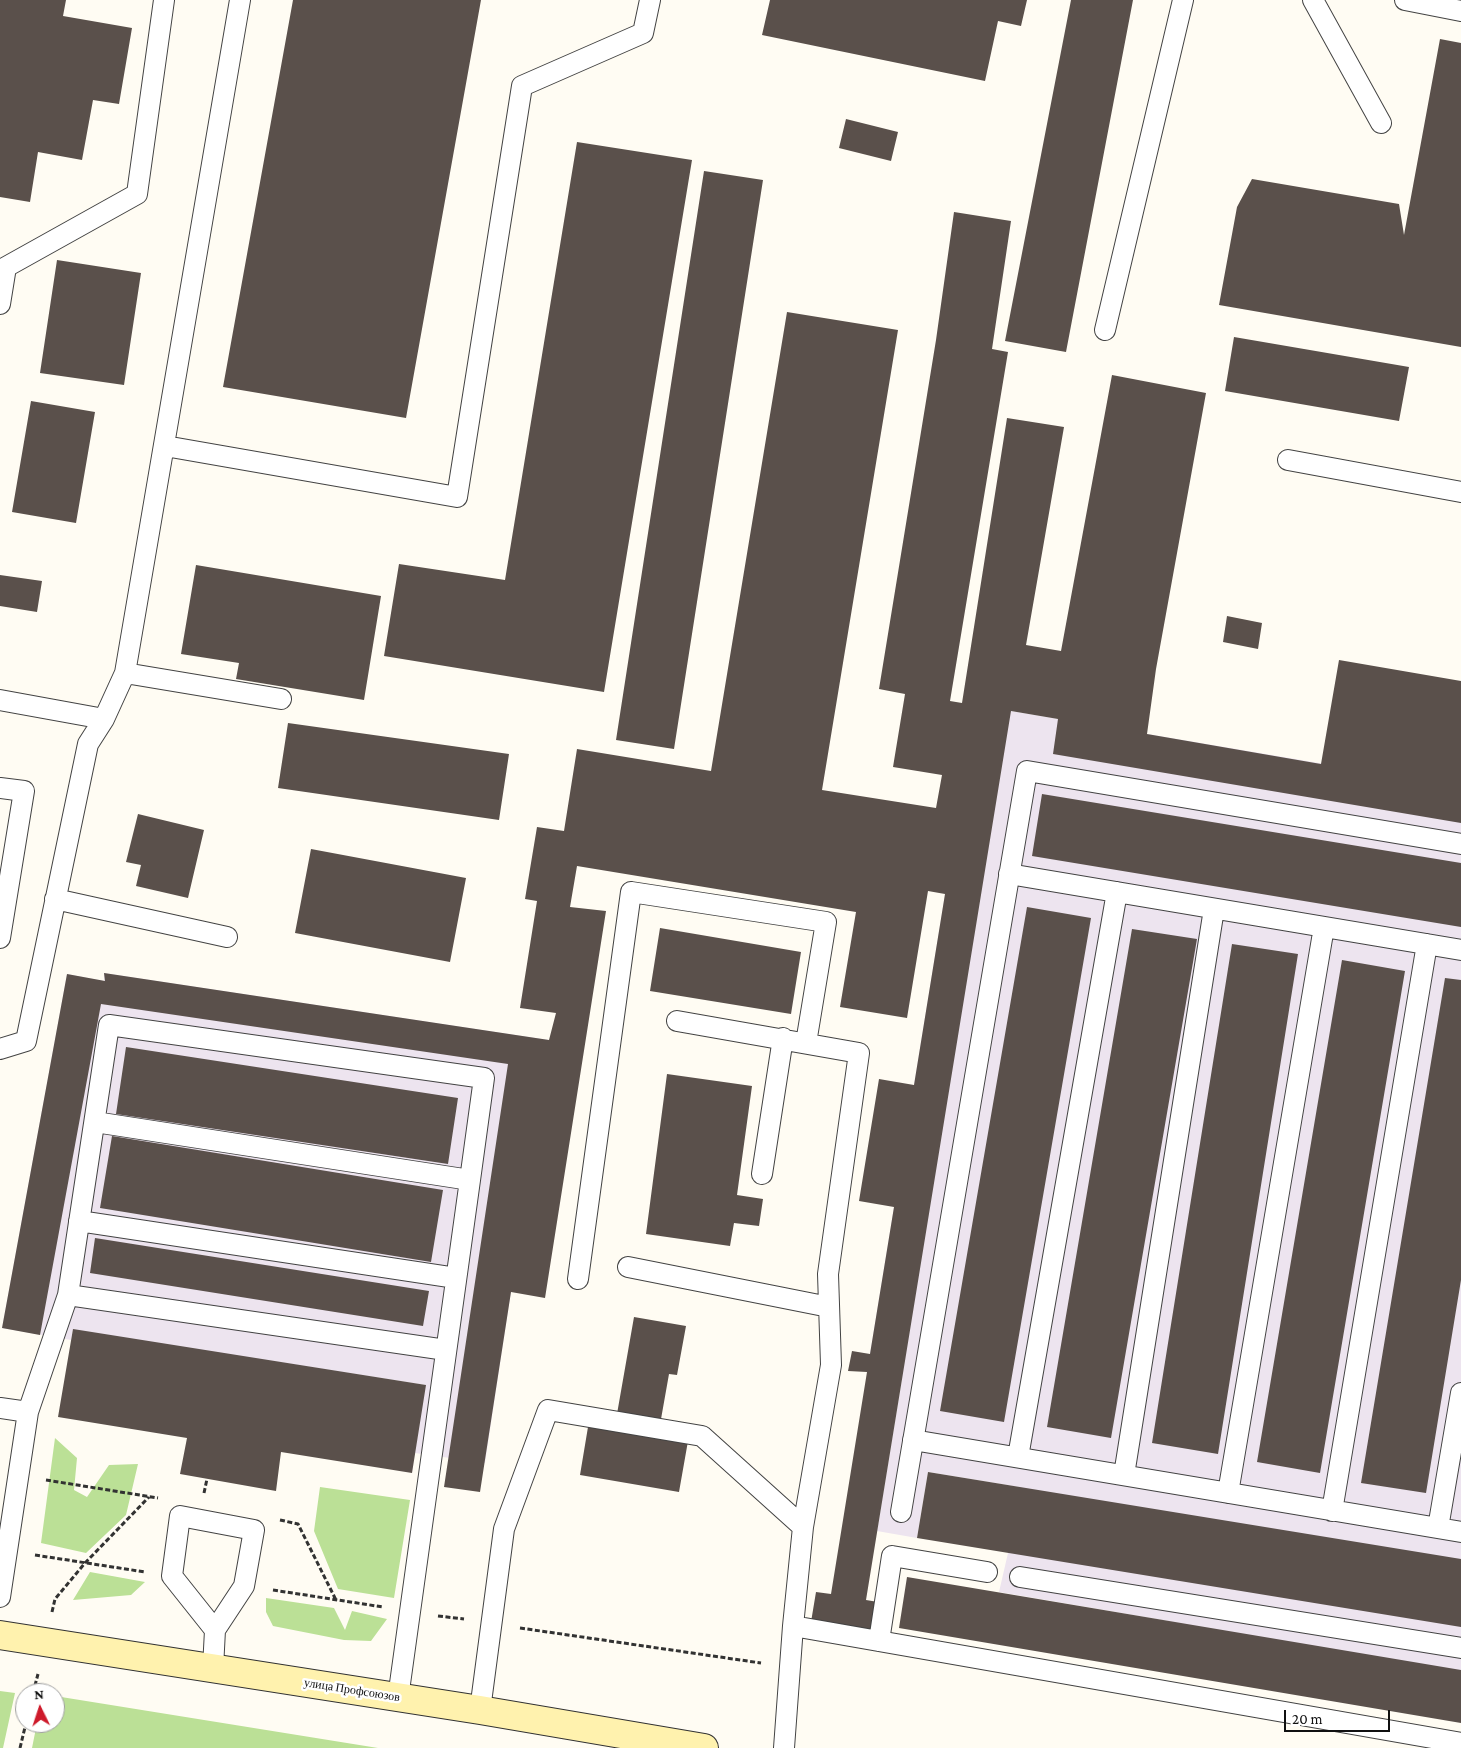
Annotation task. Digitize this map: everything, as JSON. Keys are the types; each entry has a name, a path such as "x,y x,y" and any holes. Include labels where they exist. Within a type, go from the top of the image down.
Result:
{"main road":[{"name":"улица Профсоюзов","path":"0,1635 480,1710 651,1744 704,1748"}],"lane":[{"path":"0,304 6,267 137,194 164,0"},
{"path":"0,1049 26,1041 88,744 104,719 125,673 240,0"},
{"path":"165,446 457,497 522,86 643,33 650,0"},
{"path":"1105,330 1182,0"},
{"path":"1313,0 1381,123"},
{"path":"1406,0 1461,11"},
{"path":"1288,460 1461,492"},
{"path":"125,673 281,699"},
{"path":"0,700 104,719"},
{"path":"901,1512 1027,771 1461,844"},
{"path":"0,788 24,791 0,938"},
{"path":"1009,874 1461,950"},
{"path":"578,1279 631,892 826,922 806,1043"},
{"path":"1018,1457 1117,892"},
{"path":"55,899 227,937"},
{"path":"1124,1475 1214,909"},
{"path":"1228,1493 1324,927"},
{"path":"1332,1511 1426,944"},
{"path":"677,1022 783,1038 859,1053 828,1274 831,1365 803,1527 784,1748"},
{"path":"0,1597 4,1540 28,1412 68,1295 110,1025 484,1078 398,1698"},
{"path":"762,1174 783,1038"},
{"path":"94,1122 470,1180"},
{"path":"80,1221 456,1278"},
{"path":"628,1267 829,1307"},
{"path":"68,1295 446,1350"},
{"path":"1438,1528 1461,1393"},
{"path":"0,1408 28,1412"},
{"path":"480,1710 504,1529 548,1410 702,1436 803,1527"},
{"path":"913,1440 1461,1532"},
{"path":"213,1668 216,1630 244,1586 254,1530 180,1516 172,1576 216,1630"},
{"path":"879,1641 892,1556 987,1572"},
{"path":"1020,1577 1461,1648"},
{"path":"793,1626 1461,1743"}],"path":[{"path":"35,1683 55,1599 85,1563 149,1497"},
{"path":"410,1611 790,1668"},
{"path":"20,1748 24,1733"}],"shaded area":[{"path":"976,705 1461,787 1461,1702 1168,1621 999,1592 1008,1553 1019,1487 928,1472 917,1538 877,1531 902,1379 867,1372"},
{"path":"104,973 549,1040 485,1463 415,1453 425,1385 73,1330 71,1340 2,1328 67,974 104,981"}],"green space":[{"path":"55,1438 77,1458 74,1490 87,1497 109,1465 138,1464 126,1515 86,1553 41,1543"},
{"path":"320,1487 410,1500 394,1598 338,1589 314,1531"},
{"path":"90,1572 145,1582 131,1595 73,1600"},
{"path":"266,1598 334,1608 345,1630 352,1611 387,1619 371,1641 344,1640 273,1626 266,1612"},
{"path":"0,1691 15,1693 3,1748 0,1748"},
{"path":"65,1698 378,1748 32,1748 35,1733 65,1733"}],"building":[{"path":"0,0 66,0 63,16 132,28 119,104 93,100 82,160 38,152 30,202 0,197"},
{"path":"293,0 481,0 406,418 223,387"},
{"path":"770,0 1027,0 1021,26 998,21 985,81 762,35"},
{"path":"1071,0 1133,0 1066,352 1005,341"},
{"path":"1440,39 1461,43 1461,347 1219,305 1237,207 1252,179 1399,204 1404,235"},
{"path":"846,119 898,132 891,161 839,148"},
{"path":"577,142 692,160 604,692 384,656 399,564 505,580"},
{"path":"704,171 763,180 674,749 616,740"},
{"path":"954,212 1011,221 992,349 1008,352 950,701 962,703 1007,418 1064,427 1026,645 1061,651 1112,375 1206,393 1156,669 1147,734 1321,764 1339,660 1461,681 1461,823 1053,754 1058,719 1011,711 866,1600 878,1602 873,1632 811,1622 816,1592 831,1594 867,1372 848,1371 852,1351 870,1354 894,1207 859,1201 879,1079 914,1085 945,894 928,891 907,1018 840,1007 856,912 577,866 570,907 606,911 545,1298 511,1292 480,1492 444,1487 508,1064 101,1004 40,1335 2,1328 67,974 105,981 104,973 549,1040 556,1013 520,1008 537,901 525,899 537,827 564,831 577,749 711,771 787,312 898,330 822,790 936,808 942,775 893,767 905,694 879,689 936,340"},
{"path":"57,260 141,273 124,385 40,373"},
{"path":"1234,337 1409,367 1399,421 1225,391"},
{"path":"31,401 95,412 76,523 12,512"},
{"path":"196,565 381,596 364,700 236,679 239,663 181,654"},
{"path":"0,575 42,581 37,612 0,606"},
{"path":"1227,616 1262,623 1258,649 1223,642"},
{"path":"288,723 509,754 499,820 278,788"},
{"path":"1042,794 1461,863 1461,927 1032,856"},
{"path":"138,814 204,830 188,898 136,886 141,865 126,862"},
{"path":"311,849 466,878 450,962 295,933"},
{"path":"1027,907 1091,918 1004,1422 940,1411"},
{"path":"660,928 801,952 791,1014 650,991"},
{"path":"1132,929 1197,939 1111,1438 1047,1427"},
{"path":"1232,944 1298,954 1218,1454 1152,1443"},
{"path":"1342,960 1405,971 1320,1473 1257,1462"},
{"path":"1445,978 1461,980 1461,1280 1426,1493 1361,1483"},
{"path":"126,1047 458,1098 448,1164 116,1114"},
{"path":"667,1074 752,1086 737,1195 763,1199 759,1226 734,1223 730,1246 646,1234"},
{"path":"112,1136 443,1190 431,1262 100,1208"},
{"path":"95,1238 429,1291 423,1326 90,1273"},
{"path":"634,1317 686,1326 677,1375 669,1374 658,1436 688,1441 679,1492 580,1475 588,1427 614,1431"},
{"path":"73,1329 426,1385 412,1473 281,1452 276,1491 180,1474 187,1438 58,1417"},
{"path":"928,1472 1461,1559 1461,1627 917,1538"},
{"path":"907,1577 1461,1670 1461,1723 899,1628"}]}
